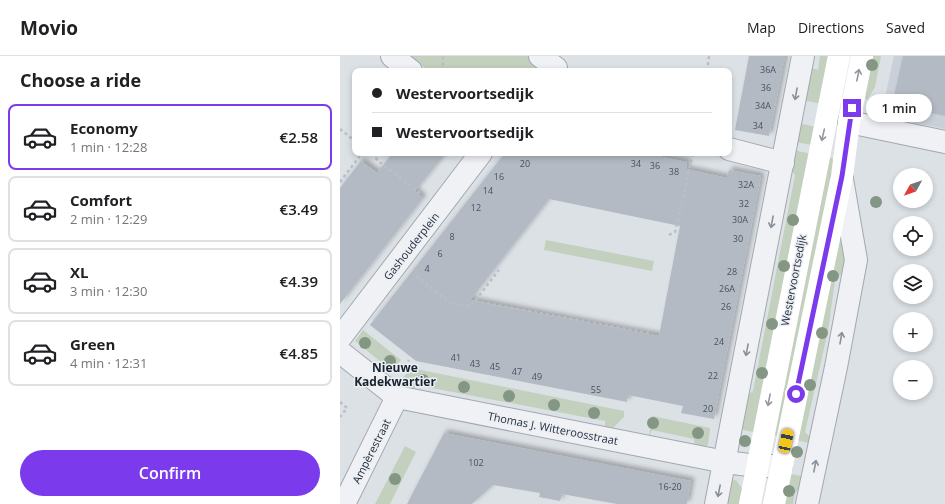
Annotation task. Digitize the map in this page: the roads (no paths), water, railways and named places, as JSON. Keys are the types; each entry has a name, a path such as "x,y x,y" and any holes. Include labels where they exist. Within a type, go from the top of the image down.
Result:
{"main road":[{"name":"Westervoortsedijk","path":"750,504 838,56"},
{"path":"774,504 842,176 849,122 862,56"}],"street":[{"path":"392,56 407,68"},
{"path":"540,56 556,68"},
{"path":"716,504 804,56"},
{"path":"849,122 945,142"},
{"path":"732,150 783,163"},
{"name":"Gashouderplein","path":"340,338 480,156"},
{"path":"808,504 836,368 856,260 842,176"},
{"name":"Thomas J. Witteroosstraat","path":"340,352 398,397 725,462 757,466 781,466"},
{"name":"Ampèrestraat","path":"344,504 398,397"}],"district":[{"name":"Nieuwe Kadekwartier","path":"395,374"}]}
